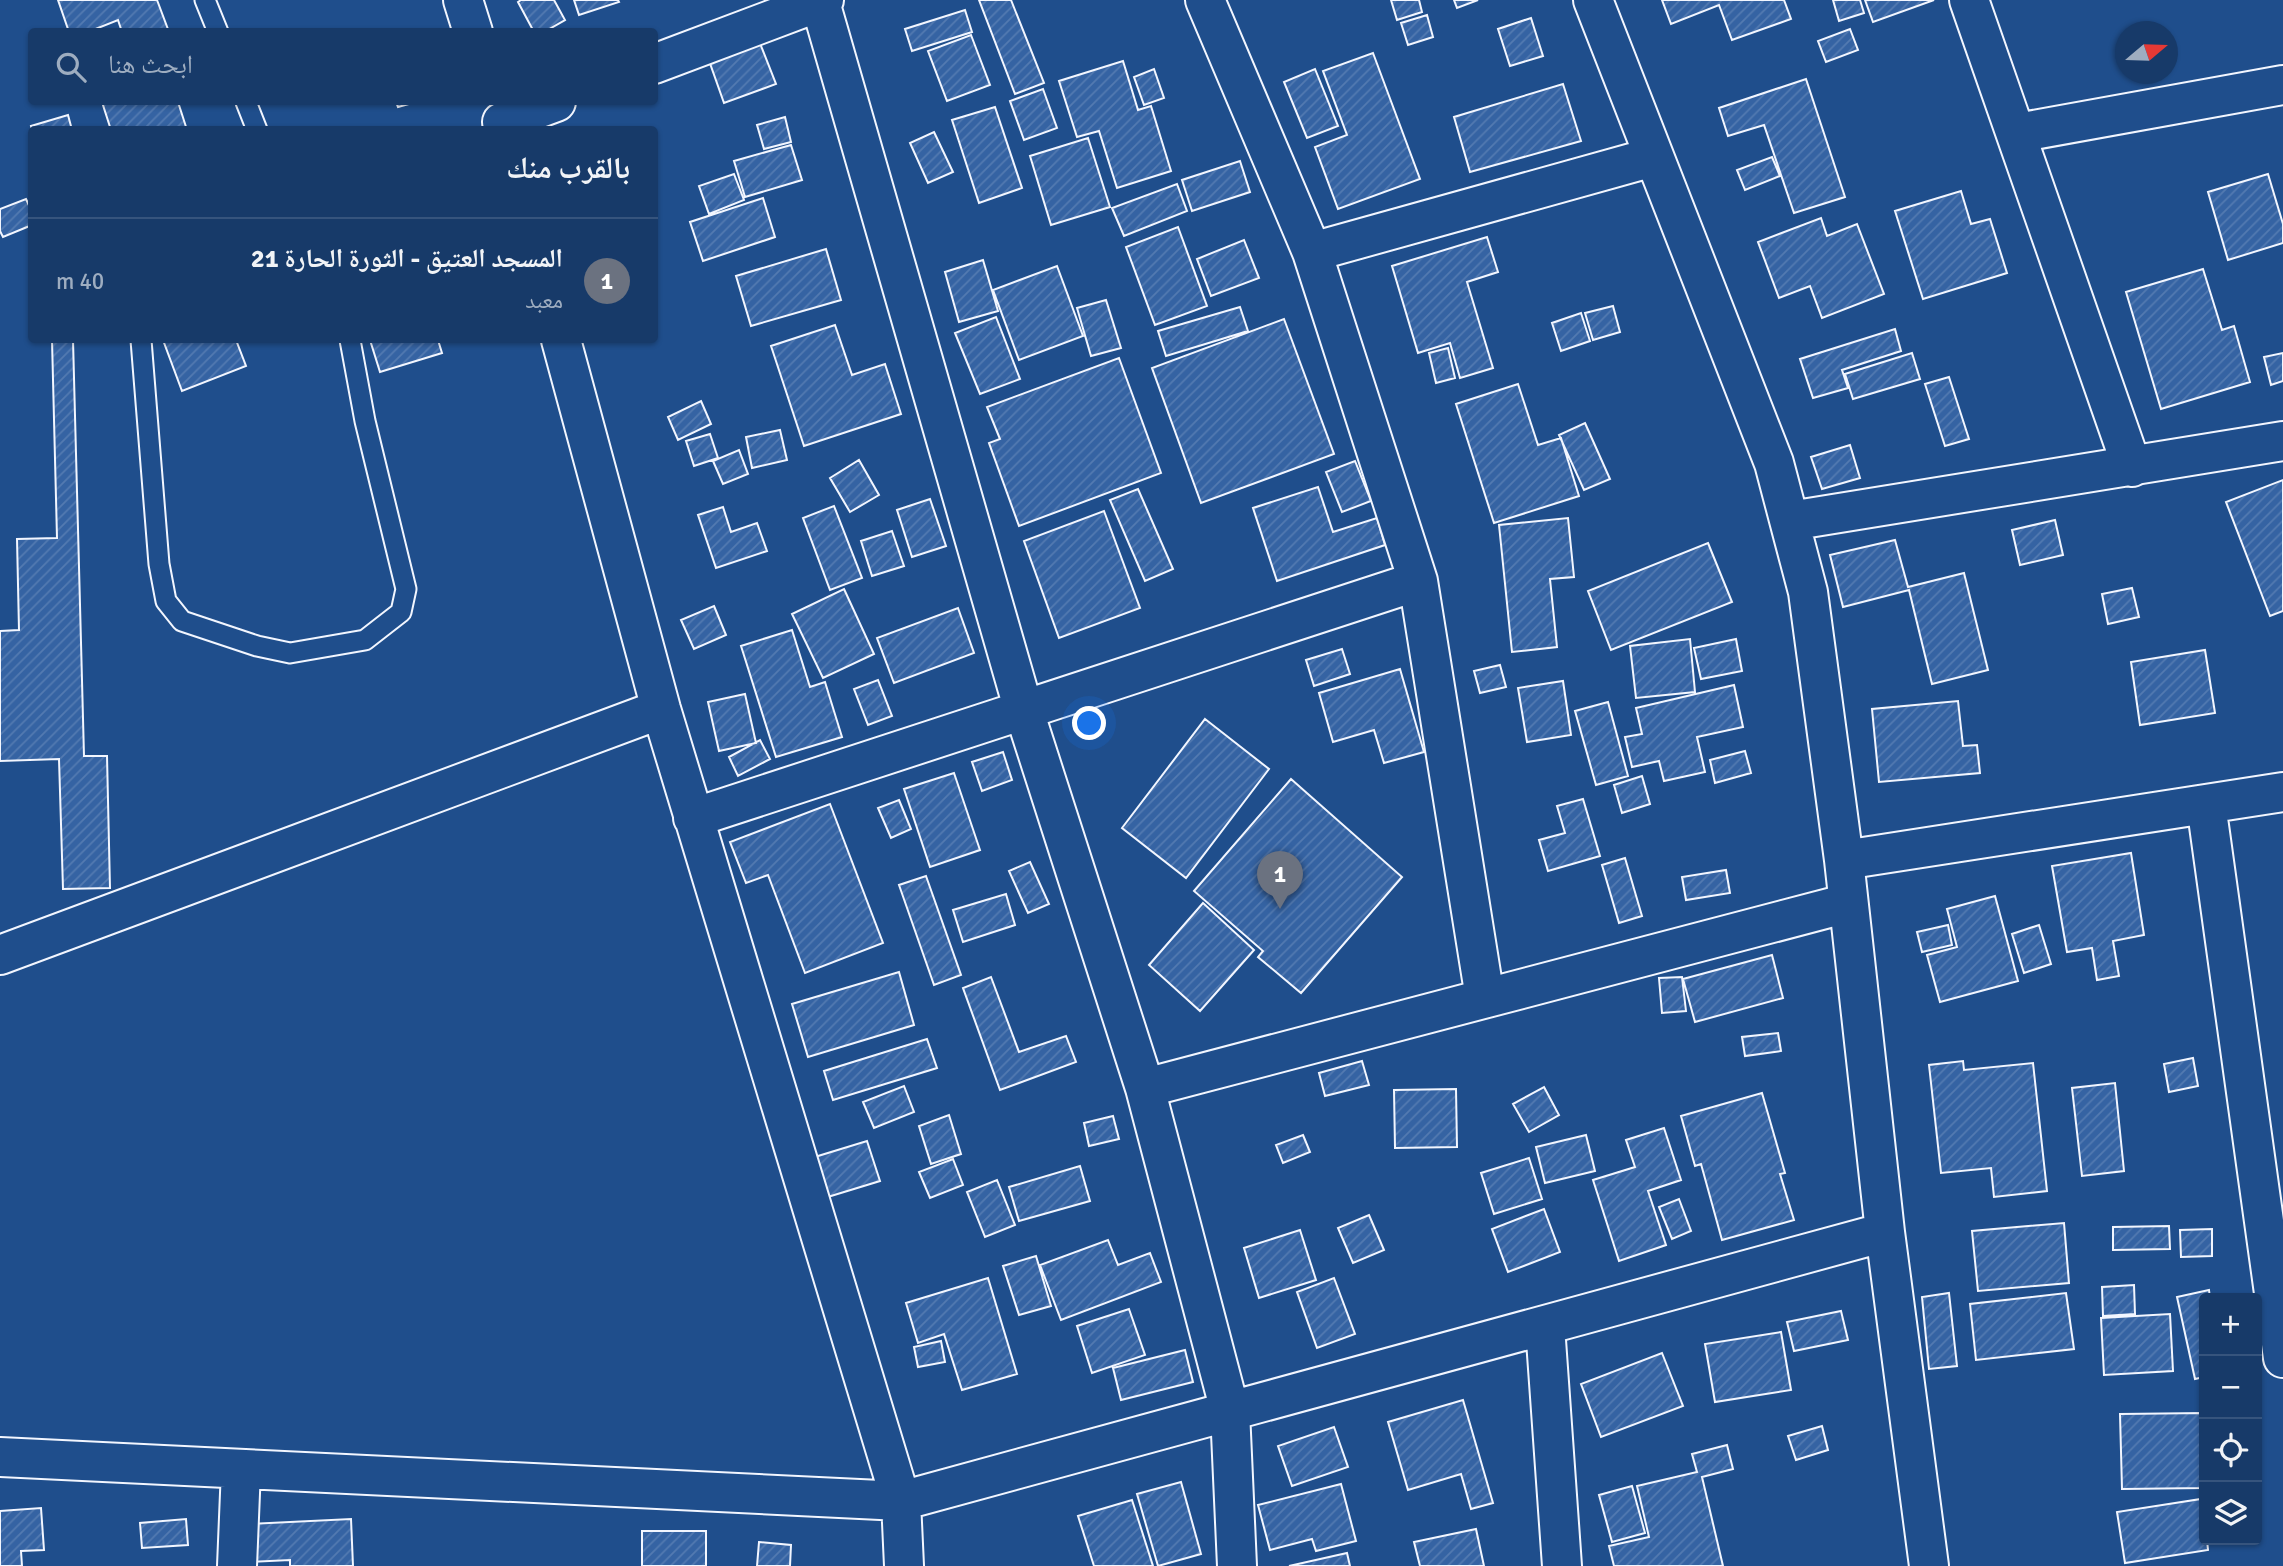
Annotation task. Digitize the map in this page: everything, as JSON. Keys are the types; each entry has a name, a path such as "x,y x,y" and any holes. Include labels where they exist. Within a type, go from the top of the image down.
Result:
{"street":[{"path":"463,0 472,28"},
{"path":"1205,0 1312,252 1418,581 1485,998"},
{"path":"1593,0 1774,463 1808,592 1844,860 1885,1232 1928,1566"},
{"path":"1969,0 2132,467"},
{"path":"658,62 822,1 1024,711 1145,1088 1230,1410 1237,1566"},
{"path":"2017,133 2283,86"},
{"path":"501,118 546,105"},
{"path":"1312,252 1653,157"},
{"path":"562,343 661,709 901,1501 904,1566"},
{"path":"1790,521 2283,441"},
{"path":"693,818 1418,581"},
{"path":"0,955 661,709"},
{"path":"1844,860 2283,792"},
{"path":"2206,804 2283,1358"},
{"path":"1145,1088 1848,903"},
{"path":"0,1457 901,1501 1885,1232"},
{"path":"1545,1326 1562,1566"},
{"path":"237,1566 241,1469"}],"lane":[{"path":"205,0 216,28"},
{"path":"247,105 255,126"},
{"path":"141,343 159,564 166,601 182,621 257,646 290,653 365,640 401,612 404,600 406,589 365,421 351,343"}],"building":[{"path":"58,0 157,0 168,28 121,28 118,20 98,28 68,28"},
{"path":"554,0 565,20 551,28 532,28 518,2"},
{"path":"574,0 618,0 619,2 579,15"},
{"path":"979,0 1011,0 1044,83 1015,94"},
{"path":"1391,0 1419,0 1422,12 1397,20"},
{"path":"1454,0 1478,0 1457,8"},
{"path":"1662,0 1784,0 1791,19 1732,40 1719,5 1671,24"},
{"path":"1833,0 1860,0 1864,13 1839,21"},
{"path":"1865,0 1934,0 1873,22"},
{"path":"965,10 972,32 912,51 905,29"},
{"path":"1427,15 1433,37 1408,45 1401,23"},
{"path":"1531,18 1543,56 1510,66 1498,29"},
{"path":"1850,29 1858,50 1826,62 1818,41"},
{"path":"756,33 776,84 724,103 706,52"},
{"path":"971,35 990,85 947,101 928,51"},
{"path":"1373,53 1420,179 1338,209 1315,147 1347,135 1323,71"},
{"path":"1123,61 1138,110 1151,106 1171,171 1117,188 1099,131 1077,137 1059,81"},
{"path":"1154,69 1164,98 1144,105 1134,77"},
{"path":"1315,69 1338,126 1307,138 1284,82"},
{"path":"1806,79 1845,197 1794,213 1764,125 1728,136 1719,108"},
{"path":"1563,84 1581,141 1470,172 1454,117"},
{"path":"1043,89 1057,128 1024,140 1010,101"},
{"path":"103,105 179,105 186,126 110,126"},
{"path":"995,107 1022,188 979,203 952,120"},
{"path":"68,115 71,126 31,126"},
{"path":"785,117 791,142 764,149 757,125"},
{"path":"934,132 953,172 928,183 910,143"},
{"path":"1088,138 1110,207 1051,225 1030,156"},
{"path":"791,145 802,180 745,197 734,161"},
{"path":"1772,157 1780,176 1745,190 1737,170"},
{"path":"1240,161 1250,192 1192,211 1182,180"},
{"path":"734,174 744,200 709,214 699,186"},
{"path":"2268,174 2283,224 2283,243 2228,260 2208,192"},
{"path":"1177,184 1187,211 1124,236 1112,208"},
{"path":"1961,191 1971,224 1990,219 2007,273 1923,299 1895,211"},
{"path":"763,198 775,237 703,261 690,222"},
{"path":"26,199 28,227 3,237 0,231 0,209"},
{"path":"1821,218 1827,236 1857,224 1884,294 1822,318 1810,286 1779,298 1758,242"},
{"path":"1178,227 1207,306 1155,325 1126,247"},
{"path":"1487,237 1498,272 1467,282 1493,368 1460,378 1450,343 1418,353 1392,266"},
{"path":"1244,240 1259,278 1211,296 1197,259"},
{"path":"826,249 841,300 751,326 736,276"},
{"path":"983,260 998,311 959,322 945,272"},
{"path":"1057,266 1083,336 1019,360 993,290"},
{"path":"2203,269 2222,330 2234,326 2250,382 2161,409 2126,292"},
{"path":"1106,300 1121,348 1091,356 1077,308"},
{"path":"1613,306 1620,332 1593,340 1585,313"},
{"path":"1240,307 1248,331 1166,356 1158,331"},
{"path":"1581,313 1590,341 1561,351 1552,323"},
{"path":"996,317 1020,379 980,394 955,333"},
{"path":"1284,319 1334,454 1201,503 1152,368"},
{"path":"835,325 852,375 885,364 901,414 804,446 771,346"},
{"path":"1895,329 1901,351 1842,370 1848,388 1813,398 1800,359"},
{"path":"52,343 73,343 84,756 107,756 110,888 63,889 59,759 0,761 0,631 19,630 17,539 57,538"},
{"path":"164,343 237,343 246,366 182,391"},
{"path":"371,343 439,343 442,353 380,372"},
{"path":"1448,348 1455,378 1436,383 1429,353"},
{"path":"1912,353 1920,379 1853,399 1845,374"},
{"path":"2283,353 2283,381 2271,385 2264,357"},
{"path":"1119,358 1161,473 1019,526 989,443 1000,439 987,407"},
{"path":"1949,377 1969,439 1945,446 1925,384"},
{"path":"1518,384 1538,445 1561,438 1579,496 1494,523 1456,404"},
{"path":"701,401 711,424 678,440 668,417"},
{"path":"1585,423 1610,479 1584,490 1559,435"},
{"path":"780,430 787,460 752,468 746,437"},
{"path":"710,434 718,458 694,466 686,441"},
{"path":"1850,445 1860,478 1822,489 1811,457"},
{"path":"739,450 748,474 723,484 713,461"},
{"path":"859,460 879,495 850,512 830,478"},
{"path":"1355,461 1371,501 1342,512 1326,472"},
{"path":"2283,480 2283,611 2270,616 2226,502"},
{"path":"1318,487 1333,532 1377,518 1385,545 1277,581 1253,508"},
{"path":"1138,489 1173,569 1145,581 1110,500"},
{"path":"930,499 946,546 912,557 897,510"},
{"path":"834,506 862,578 830,590 803,518"},
{"path":"723,507 731,532 757,523 767,551 716,568 698,515"},
{"path":"1104,511 1140,608 1059,638 1024,541"},
{"path":"1568,518 1574,577 1550,579 1557,647 1512,652 1499,525"},
{"path":"2055,520 2063,555 2020,565 2012,530"},
{"path":"892,531 904,566 872,576 861,541"},
{"path":"1895,540 1908,587 1964,573 1988,670 1932,684 1909,590 1843,607 1830,555"},
{"path":"1708,543 1732,602 1611,650 1588,591"},
{"path":"2132,588 2139,617 2108,624 2102,594"},
{"path":"844,589 874,654 823,678 792,614"},
{"path":"714,606 726,635 694,649 681,620"},
{"path":"958,608 974,653 894,683 877,638"},
{"path":"792,630 810,687 825,682 842,737 776,757 741,646"},
{"path":"1690,639 1695,692 1636,698 1630,646"},
{"path":"1736,639 1742,671 1701,679 1694,648"},
{"path":"1342,649 1350,674 1314,686 1306,660"},
{"path":"2205,650 2215,713 2140,725 2131,662"},
{"path":"1500,665 1506,687 1480,693 1474,671"},
{"path":"1400,669 1424,752 1384,763 1374,730 1333,742 1319,693"},
{"path":"878,680 892,716 868,725 854,689"},
{"path":"1563,681 1571,735 1527,742 1518,688"},
{"path":"1734,685 1743,727 1697,737 1705,772 1664,781 1659,761 1632,767 1625,737 1642,734 1636,708"},
{"path":"745,694 756,743 719,751 708,702"},
{"path":"1958,701 1963,746 1977,745 1980,773 1879,782 1872,709"},
{"path":"1608,702 1628,776 1596,785 1575,711"},
{"path":"1205,719 1269,769 1186,878 1122,828"},
{"path":"760,740 770,759 738,776 729,757"},
{"path":"1745,751 1751,773 1715,783 1710,760"},
{"path":"1003,752 1012,780 982,791 972,762"},
{"path":"954,773 980,850 930,867 904,789"},
{"path":"1642,776 1650,804 1622,813 1614,785"},
{"path":"1291,779 1402,877 1301,993 1258,957 1263,951 1194,891"},
{"path":"1583,799 1600,856 1548,871 1539,840 1565,833 1557,806"},
{"path":"899,800 911,829 891,838 878,808"},
{"path":"830,804 883,943 805,973 768,875 746,883 730,842"},
{"path":"2131,853 2144,935 2113,941 2119,976 2097,980 2092,948 2067,952 2052,866"},
{"path":"1625,858 1642,916 1619,923 1602,865"},
{"path":"1030,862 1049,904 1028,913 1009,871"},
{"path":"1726,870 1730,893 1686,900 1682,877"},
{"path":"926,876 961,975 934,985 899,885"},
{"path":"1006,894 1015,925 963,942 953,910"},
{"path":"1995,896 2018,981 1940,1002 1927,955 1957,947 1947,909"},
{"path":"1203,903 1254,950 1200,1011 1149,965"},
{"path":"1948,925 1952,945 1922,952 1917,932"},
{"path":"2039,925 2051,964 2024,973 2012,934"},
{"path":"1772,955 1783,998 1695,1022 1683,979"},
{"path":"899,972 914,1025 808,1057 792,1004"},
{"path":"991,977 1019,1052 1066,1036 1076,1062 1000,1090 963,988"},
{"path":"1682,977 1686,1011 1662,1013 1659,978"},
{"path":"1778,1033 1781,1051 1745,1056 1742,1037"},
{"path":"927,1039 937,1068 833,1100 824,1071"},
{"path":"2193,1058 2198,1086 2169,1092 2164,1064"},
{"path":"1362,1061 1369,1085 1325,1096 1319,1073"},
{"path":"1963,1061 1964,1070 2033,1063 2047,1191 1994,1197 1991,1168 1941,1173 1929,1065"},
{"path":"2115,1083 2124,1171 2082,1176 2072,1088"},
{"path":"904,1086 914,1112 874,1128 863,1102"},
{"path":"1544,1087 1559,1115 1529,1132 1513,1104"},
{"path":"1456,1089 1457,1147 1395,1148 1394,1090"},
{"path":"1762,1093 1785,1173 1780,1174 1794,1220 1722,1240 1701,1164 1695,1166 1681,1116"},
{"path":"949,1115 961,1154 931,1164 919,1126"},
{"path":"1113,1116 1119,1139 1089,1146 1084,1123"},
{"path":"1664,1128 1681,1180 1648,1191 1666,1245 1619,1261 1593,1180 1635,1167 1626,1140"},
{"path":"1303,1135 1310,1152 1283,1163 1276,1145"},
{"path":"1586,1135 1595,1171 1545,1183 1536,1147"},
{"path":"867,1141 880,1181 818,1200 805,1160"},
{"path":"1529,1158 1542,1199 1494,1214 1481,1173"},
{"path":"953,1159 963,1185 930,1198 919,1172"},
{"path":"1080,1166 1090,1201 1019,1221 1009,1187"},
{"path":"997,1180 1015,1225 985,1237 967,1192"},
{"path":"1679,1199 1691,1231 1672,1239 1659,1207"},
{"path":"1544,1209 1560,1252 1508,1272 1492,1229"},
{"path":"1369,1215 1384,1250 1353,1263 1338,1228"},
{"path":"2064,1223 2069,1283 1978,1291 1972,1231"},
{"path":"2169,1226 2170,1249 2113,1250 2113,1227"},
{"path":"2212,1229 2212,1256 2181,1257 2180,1230"},
{"path":"1300,1230 1316,1280 1259,1298 1244,1248"},
{"path":"1108,1240 1118,1265 1150,1253 1161,1282 1061,1320 1040,1265"},
{"path":"1036,1256 1051,1306 1019,1315 1003,1266"},
{"path":"988,1278 1017,1374 962,1390 944,1334 918,1343 906,1303"},
{"path":"1334,1278 1355,1334 1317,1348 1297,1292"},
{"path":"2134,1285 2135,1314 2103,1316 2102,1287"},
{"path":"2209,1290 2209,1293 2199,1293 2199,1378 2195,1379 2177,1297"},
{"path":"1949,1293 1957,1366 1929,1369 1922,1297"},
{"path":"2066,1293 2074,1349 1976,1360 1970,1304"},
{"path":"1129,1309 1145,1355 1092,1373 1077,1326"},
{"path":"1841,1311 1848,1340 1794,1351 1787,1322"},
{"path":"2170,1314 2173,1371 2104,1375 2101,1318"},
{"path":"1781,1332 1791,1390 1715,1402 1705,1344"},
{"path":"941,1341 945,1362 918,1367 914,1347"},
{"path":"1185,1350 1193,1382 1121,1400 1113,1368"},
{"path":"1662,1353 1683,1406 1601,1437 1581,1384"},
{"path":"1463,1400 1493,1503 1471,1509 1461,1474 1408,1490 1388,1422"},
{"path":"2199,1413 2199,1488 2122,1489 2120,1414"},
{"path":"1822,1426 1828,1450 1796,1460 1788,1436"},
{"path":"1334,1427 1348,1467 1292,1486 1278,1446"},
{"path":"1727,1445 1733,1469 1702,1477 1723,1566 1614,1566 1609,1546 1649,1537 1637,1486 1697,1472 1692,1454"},
{"path":"1181,1482 1201,1554 1158,1566 1137,1494"},
{"path":"1341,1484 1356,1541 1316,1551 1312,1539 1270,1550 1258,1505"},
{"path":"1632,1486 1645,1533 1612,1542 1599,1495"},
{"path":"2199,1499 2199,1545 2208,1545 2208,1550 2125,1563 2117,1512"},
{"path":"1132,1500 1153,1566 1094,1566 1078,1516"},
{"path":"41,1508 44,1550 21,1551 22,1566 0,1566 0,1511"},
{"path":"186,1519 188,1545 142,1548 140,1523"},
{"path":"351,1519 353,1566 290,1566 290,1560 250,1562 249,1524"},
{"path":"1476,1529 1484,1566 1420,1566 1414,1542"},
{"path":"642,1531 706,1531 706,1566 642,1566"},
{"path":"759,1542 791,1545 790,1566 757,1566"},
{"path":"1347,1553 1350,1566 1289,1566"}],"place":[{"name":"المسجد العتيق - الثورة الحارة 21","path":"1280,909"}]}
